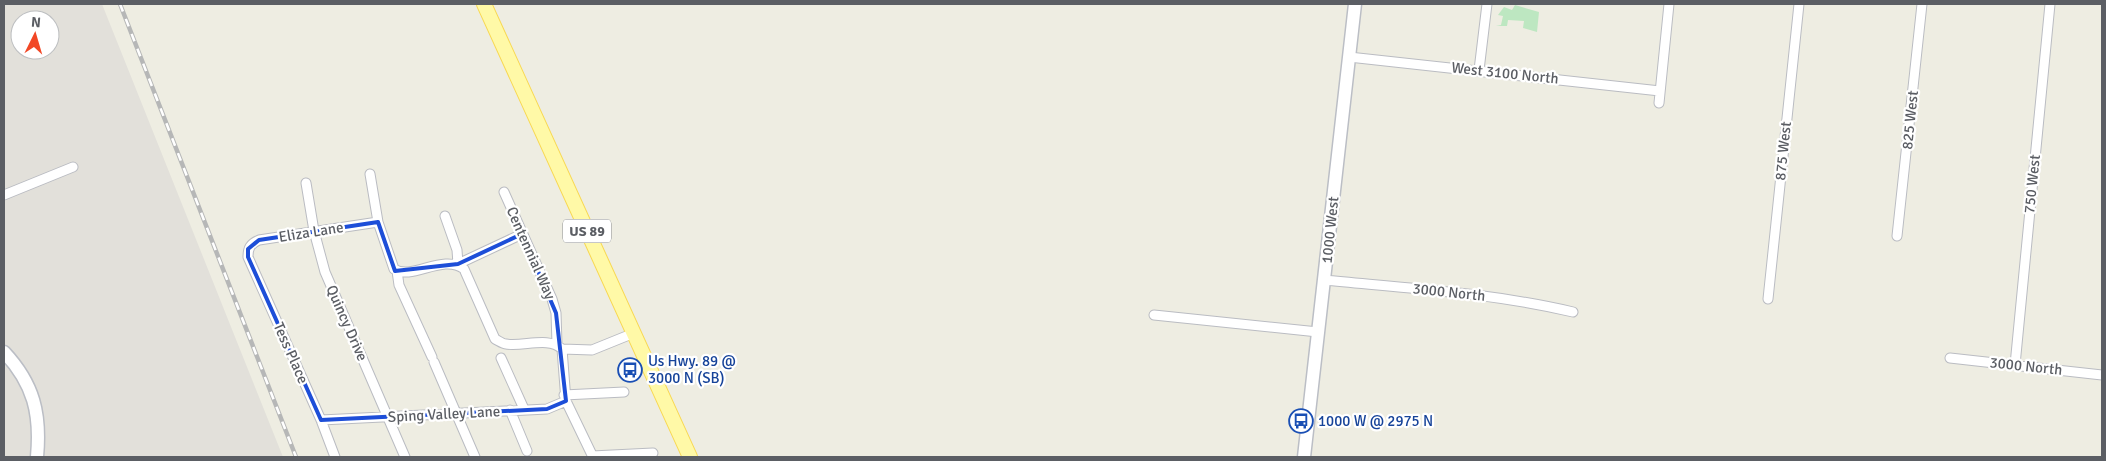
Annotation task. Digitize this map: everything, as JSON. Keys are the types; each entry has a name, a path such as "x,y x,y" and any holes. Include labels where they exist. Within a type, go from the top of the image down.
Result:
{"main road":[{"name":"US 89","path":"484,4 690,457"}],"street":[{"name":"1000 West","path":"1304,457 1355,4"},
{"path":"1479,70 1487,4"},
{"path":"1659,103 1669,4"},
{"name":"875 West","path":"1768,299 1799,4"},
{"name":"825 West","path":"1897,236 1922,4"},
{"name":"750 West","path":"2014,365 2050,4"},
{"name":"West 3100 North","path":"1349,57 1660,91"},
{"path":"4,195 73,167"},
{"path":"370,174 378,222 390,260 397,271 398,285 475,457"},
{"name":"Quincy Drive","path":"306,183 314,231 328,280 405,457"},
{"name":"Centennial Way","path":"504,192 556,313 565,398 592,457"},
{"path":"444,216 457,250 458,264 464,269 496,339 505,344 592,350 634,333"},
{"name":"Eliza Lane","path":"248,249 252,243 259,240 378,222"},
{"path":"397,271 404,272 447,263 458,264 522,234"},
{"name":"Tess Place","path":"248,249 248,257 321,420 335,457"},
{"name":"3000 North","path":"1324,280 1501,298 1535,303 1573,312"},
{"path":"1154,315 1318,332"},
{"path":"4,352 22,374 35,405 39,436 37,457"},
{"path":"501,358 524,409"},
{"name":"3000 North","path":"1950,358 2102,375"},
{"name":"Sping Valley Lane","path":"321,420 547,409 565,398 624,392"},
{"path":"510,410 527,451"},
{"path":"592,457 653,453"}],"highlighted area":[{"path":"378,222 395,271 458,264 522,234 556,313 566,401 547,409 321,420 248,257 248,249 259,240"}],"shaded area":[{"path":"4,4 102,4 283,457 4,457"}],"green space":[{"path":"1515,5 1539,12 1537,32 1523,28 1524,21 1508,20 1507,26 1496,26 1501,25 1503,16 1498,15 1504,7 1512,10"}],"railway":[{"path":"120,4 296,457"}],"place":[{"name":"Us Hwy. 89 @ 3000 N (SB)","path":"630,370"},
{"name":"1000 W @ 2975 N","path":"1301,421"}]}
